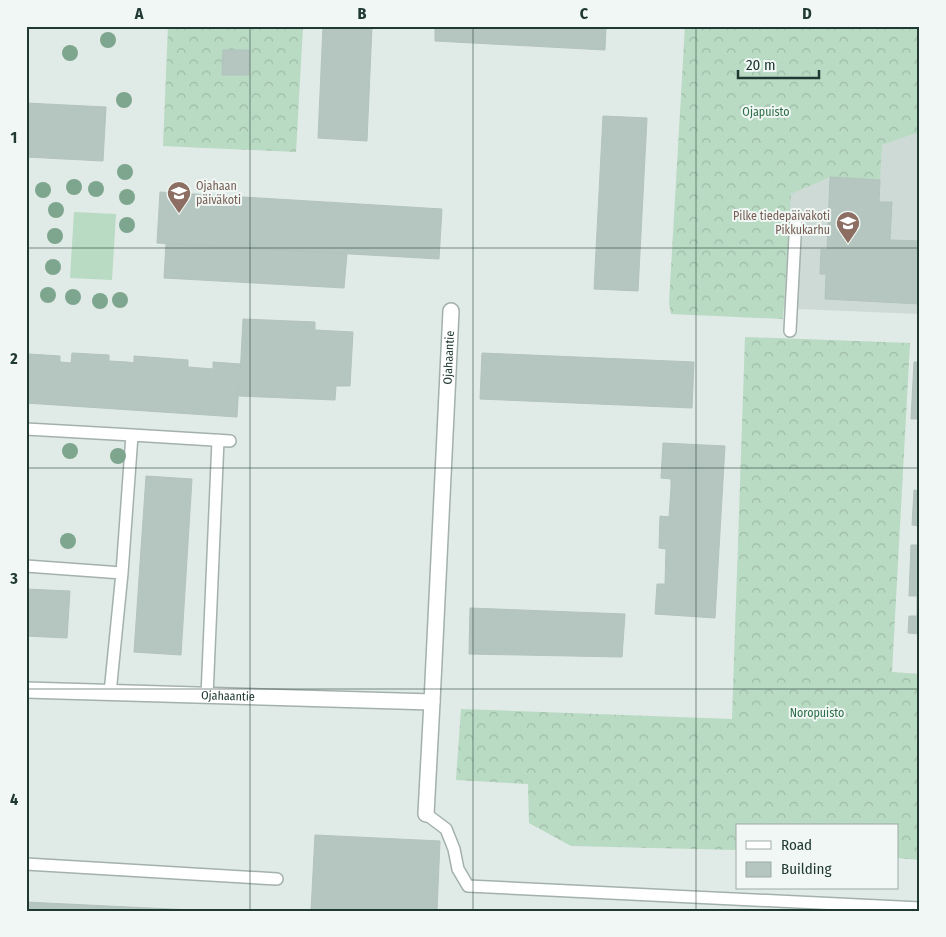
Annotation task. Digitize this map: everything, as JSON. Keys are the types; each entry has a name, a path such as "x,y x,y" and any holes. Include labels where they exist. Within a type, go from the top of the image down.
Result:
{"street":[{"name":"Ojahaantie","path":"426,814 451,311"},
{"name":"Ojahaantie","path":"26,690 432,702"}],"lane":[{"path":"790,331 796,218"},
{"path":"26,429 230,441"},
{"path":"110,692 122,572 132,436"},
{"path":"207,696 218,440"},
{"path":"26,566 122,572"},
{"path":"426,814 446,829 454,849 458,869 468,886 920,908"},
{"path":"26,864 277,878"}],"shaded area":[{"name":"Pilke tiedepäiväkoti Pikkukarhu","path":"920,132 920,314 773,308 778,180"}],"green space":[{"path":"168,26 303,26 296,152 163,146"},
{"name":"Ojapuisto","path":"685,26 920,26 920,132 882,145 880,180 830,177 791,194 783,319 671,314 669,303"},
{"path":"74,212 116,214 112,280 70,278"},
{"name":"Noropuisto","path":"745,337 910,343 892,672 920,674 920,860 898,858 898,824 736,824 736,850 571,846 529,823 528,784 456,780 461,709 732,719"}],"building":[{"path":"323,26 372,26 367,141 318,138"},
{"path":"435,26 606,26 605,50 435,41"},
{"path":"223,50 249,50 249,75 222,75"},
{"path":"26,103 106,107 103,161 26,157"},
{"path":"603,116 647,118 638,291 594,289"},
{"path":"830,177 880,180 879,202 892,202 890,240 920,241 920,304 825,299 826,274 820,274 821,249 827,250"},
{"path":"160,192 442,209 439,259 157,243"},
{"path":"166,243 347,254 344,288 164,278"},
{"path":"243,319 315,322 315,330 353,332 350,386 336,386 335,400 239,396"},
{"path":"72,353 109,355 109,361 134,363 134,356 188,360 188,367 213,369 213,362 240,364 237,417 26,403 29,354 60,356 60,362 71,363"},
{"path":"482,353 694,362 692,408 480,399"},
{"path":"914,362 920,362 920,419 911,419"},
{"path":"663,443 725,446 715,618 655,614 657,584 665,584 666,549 659,548 660,516 669,517 671,488 671,479 661,478"},
{"path":"146,476 192,479 181,655 134,652"},
{"path":"914,490 920,491 920,526 912,525"},
{"path":"911,545 920,545 920,634 908,633 909,616 917,616 917,596 909,596"},
{"path":"26,589 70,591 67,638 26,636"},
{"path":"470,608 625,614 622,657 469,654"},
{"path":"315,835 440,841 437,911 311,911"},
{"path":"26,902 211,911 26,911"}],"place":[{"name":"Ojahaan päiväkoti","path":"179,214"},
{"name":"Pilke tiedepäiväkoti Pikkukarhu","path":"848,244"}]}
